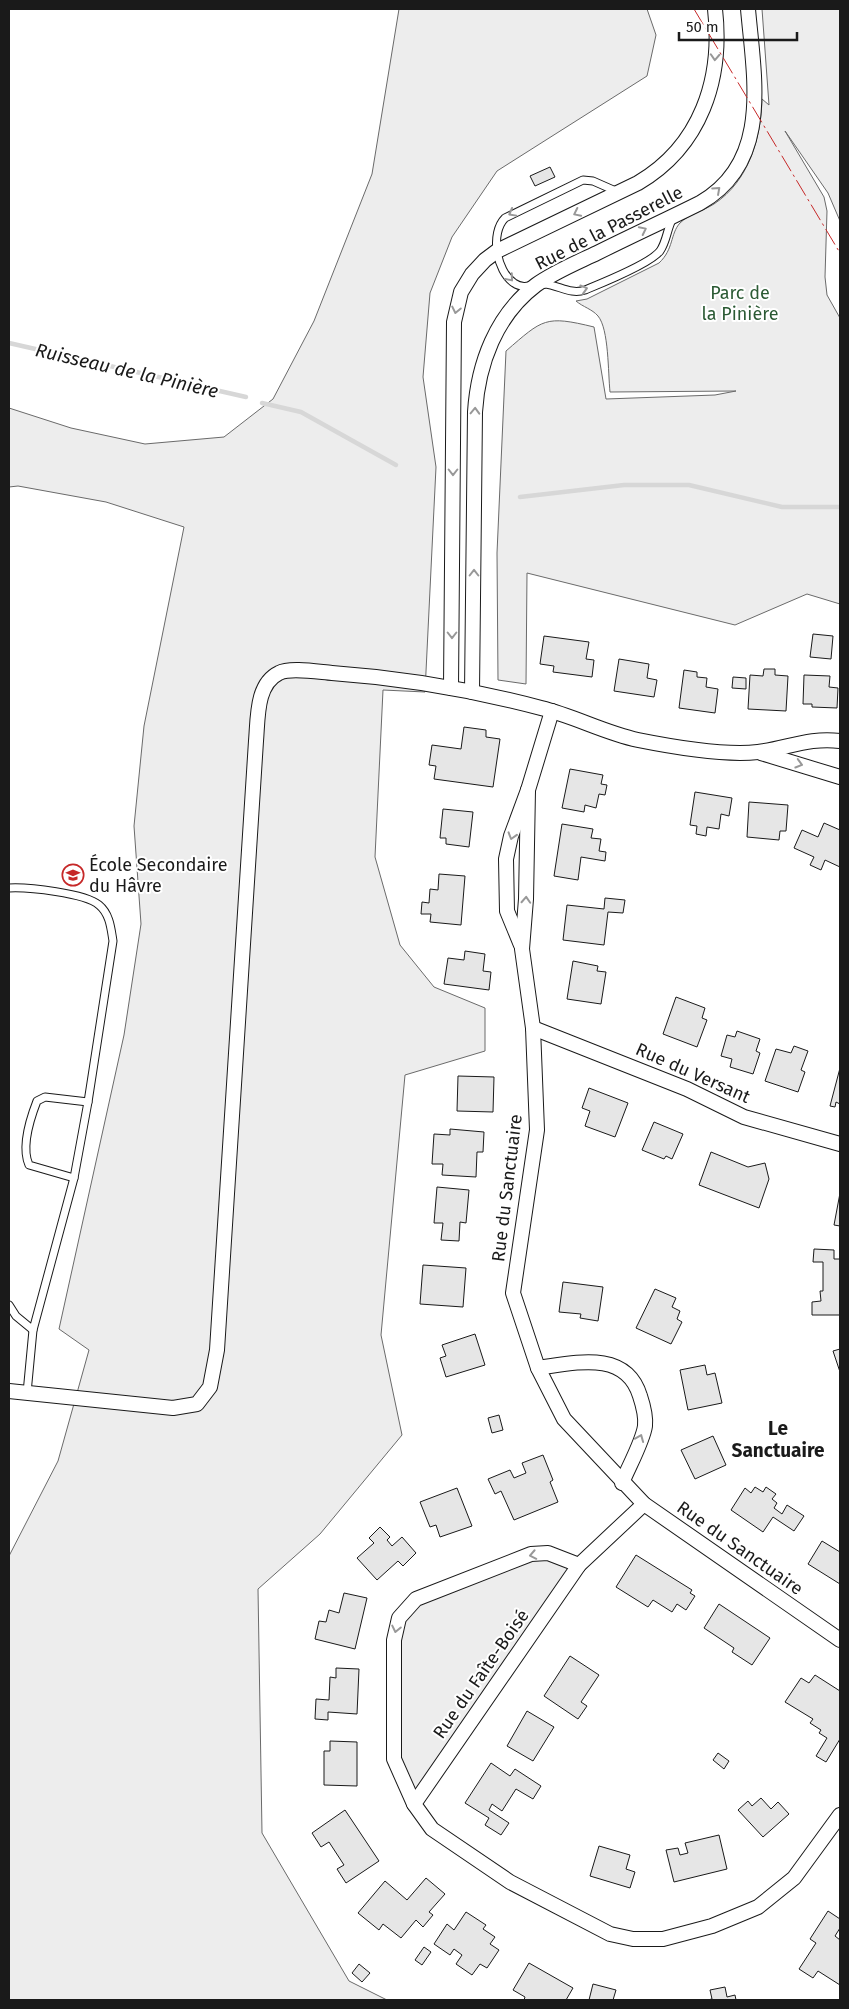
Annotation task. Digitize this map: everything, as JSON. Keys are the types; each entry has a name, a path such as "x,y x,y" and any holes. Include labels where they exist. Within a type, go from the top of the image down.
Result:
{"street":[{"name":"Rue de la Passerelle","path":"451,688 454,322 458,303 467,282 479,266 497,251 621,192 648,177 684,143 708,100 714,77 715,9"},
{"name":"Rue de la Passerelle","path":"472,692 477,386 485,354 496,332 520,300 537,285 565,268 709,197 726,183 739,164 749,144 754,107 748,9"},
{"path":"9,1391 173,1408 197,1404 210,1386 217,1350 256,740 262,692 269,679 281,671 387,677 472,692 552,711 637,740 700,750 758,752 822,738 840,741"},
{"name":"Rue du Sanctuaire","path":"552,711 528,790 511,836 506,859 508,910 522,949 533,1028 537,1130 513,1293 538,1368 564,1419 622,1483 644,1504 840,1640"},
{"path":"758,752 840,777"},
{"name":"Rue du Sanctuaire","path":"522,949 526,899 528,790"},
{"name":"Rue du Versant","path":"533,1028 687,1089 744,1117 840,1144"},
{"path":"538,1368 586,1361 621,1367 638,1387 644,1407 645,1426 622,1483"},
{"name":"Rue du Faîte-Boisé","path":"414,1804 579,1565 644,1504"},
{"path":"579,1565 548,1553 531,1554 416,1599 399,1618 394,1640 394,1759 414,1804 432,1829 510,1882 610,1934 633,1939 663,1939 712,1926 758,1907 794,1878 840,1815"}],"lane":[{"path":"621,192 588,180 582,180 505,218 497,231 497,251 503,269 511,281 526,287 549,285 568,291 580,292 646,262 660,251 668,227 675,214"},
{"path":"9,888 84,898 100,905 109,920 112,941 88,1102 74,1178 33,1330 27,1394"},
{"path":"74,1178 29,1165 25,1155 32,1115 37,1101 45,1097 88,1102"},
{"path":"9,1305 16,1316 33,1330"}],"green space":[{"path":"399,9 647,9 656,35 647,76 497,171 452,237 430,293 423,377 436,467 425,692 383,690 375,857 400,945 434,987 485,1008 485,1051 405,1075 381,1335 402,1435 320,1534 258,1589 262,1833 349,1981 387,2000 9,2000 9,1556 58,1461 89,1350 59,1329 124,1035 141,924 134,826 144,726 184,527 106,502 18,486 9,487 9,408 71,428 145,444 224,437 273,399 314,321 372,174"},
{"name":"Parc de la Pinière","path":"762,9 840,9 840,221 828,193 785,131 824,197 827,211 825,277 827,295 840,318 840,604 807,594 735,625 527,573 526,684 498,680 497,553 506,351 528,332 546,322 565,321 578,323 594,327 606,399 715,395 736,391 610,392 606,341 602,322 596,314 576,301 587,299 659,263 670,247 680,223 714,204 736,183 744,171 756,143 762,99 769,105"},
{"path":"531,1554 579,1565 414,1804 394,1759 394,1640 416,1599"}],"building":[{"path":"550,167 555,177 535,186 530,176"},
{"path":"813,634 833,636 831,659 810,657"},
{"path":"544,636 589,642 586,659 594,660 592,677 553,672 554,666 540,664"},
{"path":"619,659 649,664 647,678 657,680 654,697 614,691"},
{"path":"764,669 775,669 775,675 788,676 786,711 748,709 750,675 763,676"},
{"path":"684,670 697,672 697,677 707,678 706,687 718,689 715,713 679,708"},
{"path":"804,675 830,676 829,687 838,688 837,708 812,707 812,704 803,704"},
{"path":"733,677 746,678 746,689 732,688"},
{"path":"464,727 486,730 486,737 500,739 493,787 434,779 436,766 429,765 432,745 461,749"},
{"path":"570,769 603,775 601,784 607,785 605,795 599,794 596,808 585,805 584,812 562,808"},
{"path":"695,792 732,798 729,816 721,814 719,829 707,827 706,836 696,834 697,826 690,825"},
{"path":"749,802 788,805 786,831 780,831 779,840 747,837"},
{"path":"443,809 473,812 469,847 446,844 446,838 440,838"},
{"path":"824,823 840,830 840,867 825,860 821,870 810,865 814,857 794,848 802,830 818,837"},
{"path":"562,824 593,829 591,838 601,839 599,851 606,852 605,861 581,857 578,880 554,876"},
{"path":"439,874 465,876 461,925 430,922 431,914 421,914 422,902 429,903 430,889 438,890"},
{"path":"605,898 625,900 623,913 608,912 604,945 563,940 567,905 604,909"},
{"path":"465,951 485,954 483,971 491,972 489,990 444,984 448,958 464,960"},
{"path":"573,961 598,966 597,971 606,972 601,1004 567,999"},
{"path":"676,997 705,1008 702,1018 707,1020 697,1047 663,1034"},
{"path":"737,1031 760,1039 756,1051 760,1053 753,1074 730,1067 732,1059 721,1056 727,1035 735,1037"},
{"path":"794,1046 808,1051 801,1070 805,1072 798,1092 765,1081 776,1049 791,1053"},
{"path":"840,1068 840,1104 836,1102 835,1107 830,1106"},
{"path":"458,1076 494,1077 493,1112 457,1111"},
{"path":"589,1088 628,1103 615,1137 585,1126 590,1111 582,1108"},
{"path":"654,1122 683,1134 672,1159 666,1156 664,1159 642,1150"},
{"path":"450,1129 484,1132 483,1152 477,1152 476,1177 442,1175 443,1164 432,1164 434,1134 450,1135"},
{"path":"711,1152 748,1167 765,1163 769,1179 759,1208 699,1185"},
{"path":"437,1187 469,1190 466,1223 460,1222 459,1241 441,1240 443,1223 434,1223"},
{"path":"840,1193 840,1226 834,1225"},
{"path":"814,1249 834,1250 834,1259 840,1259 840,1315 812,1315 812,1302 821,1301 820,1291 823,1291 823,1262 813,1262"},
{"path":"423,1265 466,1268 463,1307 420,1304"},
{"path":"563,1282 603,1287 598,1321 580,1318 581,1314 559,1312"},
{"path":"655,1289 676,1298 672,1307 680,1311 677,1319 682,1322 671,1344 636,1328"},
{"path":"475,1334 485,1365 446,1377 440,1358 446,1356 442,1345"},
{"path":"840,1349 840,1372 833,1351"},
{"path":"705,1365 707,1375 715,1373 722,1403 688,1410 680,1370"},
{"path":"499,1415 503,1430 492,1433 488,1418"},
{"path":"713,1436 726,1465 695,1479 681,1450"},
{"path":"543,1455 553,1480 550,1482 558,1502 514,1520 501,1491 495,1494 488,1479 510,1470 514,1478 526,1473 522,1463"},
{"path":"755,1487 763,1492 766,1487 776,1494 772,1499 777,1503 774,1508 782,1514 787,1505 804,1516 794,1531 773,1517 763,1532 731,1510 745,1488 751,1493"},
{"path":"457,1488 472,1526 440,1537 436,1525 430,1527 420,1502"},
{"path":"380,1527 390,1537 387,1540 392,1546 402,1537 416,1553 403,1566 398,1561 377,1580 357,1558 374,1543 369,1538"},
{"path":"822,1541 840,1552 840,1584 808,1564"},
{"path":"636,1555 692,1590 690,1593 695,1596 686,1610 677,1604 672,1612 653,1600 648,1607 616,1587"},
{"path":"344,1593 367,1598 355,1649 315,1639 319,1621 326,1622 329,1610 339,1613"},
{"path":"719,1604 770,1638 752,1665 732,1652 734,1648 704,1628"},
{"path":"570,1656 599,1675 581,1702 587,1706 578,1719 544,1696"},
{"path":"336,1668 359,1669 357,1714 328,1712 328,1720 315,1719 316,1699 329,1700 330,1677 336,1678"},
{"path":"815,1675 840,1691 840,1739 826,1762 816,1756 827,1738 819,1733 821,1730 810,1723 813,1719 785,1702 801,1678 809,1683"},
{"path":"527,1711 554,1727 533,1761 507,1746"},
{"path":"330,1741 357,1742 357,1786 324,1785 324,1751 330,1751"},
{"path":"718,1753 729,1761 724,1769 713,1760"},
{"path":"491,1763 510,1776 515,1769 541,1786 533,1799 516,1789 502,1811 492,1804 489,1810 509,1823 501,1835 485,1825 489,1818 465,1803"},
{"path":"761,1798 771,1809 778,1802 789,1814 763,1837 738,1810 748,1801 752,1806"},
{"path":"345,1810 379,1861 346,1883 337,1869 344,1865 329,1842 321,1847 312,1833"},
{"path":"719,1835 727,1869 674,1882 666,1850 678,1848 680,1855 688,1853 685,1843"},
{"path":"599,1846 630,1855 626,1869 635,1872 630,1888 590,1876"},
{"path":"426,1878 445,1894 429,1912 433,1915 423,1927 416,1920 401,1938 383,1924 379,1930 358,1913 385,1881 407,1900"},
{"path":"828,1911 840,1919 840,1928 835,1936 840,1940 840,1985 818,1971 813,1978 799,1969 816,1943 810,1939"},
{"path":"466,1912 486,1925 483,1929 495,1937 490,1944 499,1950 487,1968 480,1964 472,1975 456,1964 462,1955 454,1949 450,1955 434,1944 447,1924 454,1930"},
{"path":"424,1947 431,1952 422,1965 415,1960"},
{"path":"529,1963 573,1988 566,2000 524,2000 525,1997 513,1990"},
{"path":"359,1964 370,1973 362,1982 352,1973"},
{"path":"593,1984 616,1990 613,2000 589,2000"},
{"path":"725,1987 727,1997 735,1995 736,2000 707,2000 712,1999 710,1990"}],"waterway":[{"name":"Ruisseau de la Pinière","path":"9,343 246,397"},
{"name":"Ruisseau de la Pinière","path":"262,403 301,412 396,465"},
{"name":"Ruisseau de la Pinière","path":"520,497 624,485 689,485 782,507 840,507"}],"power":[{"path":"694,9 840,253"}],"place":[{"name":"École Secondaire du Hâvre","path":"73,875"}],"district":[{"name":"Le Sanctuaire","path":"778,1439"}]}
